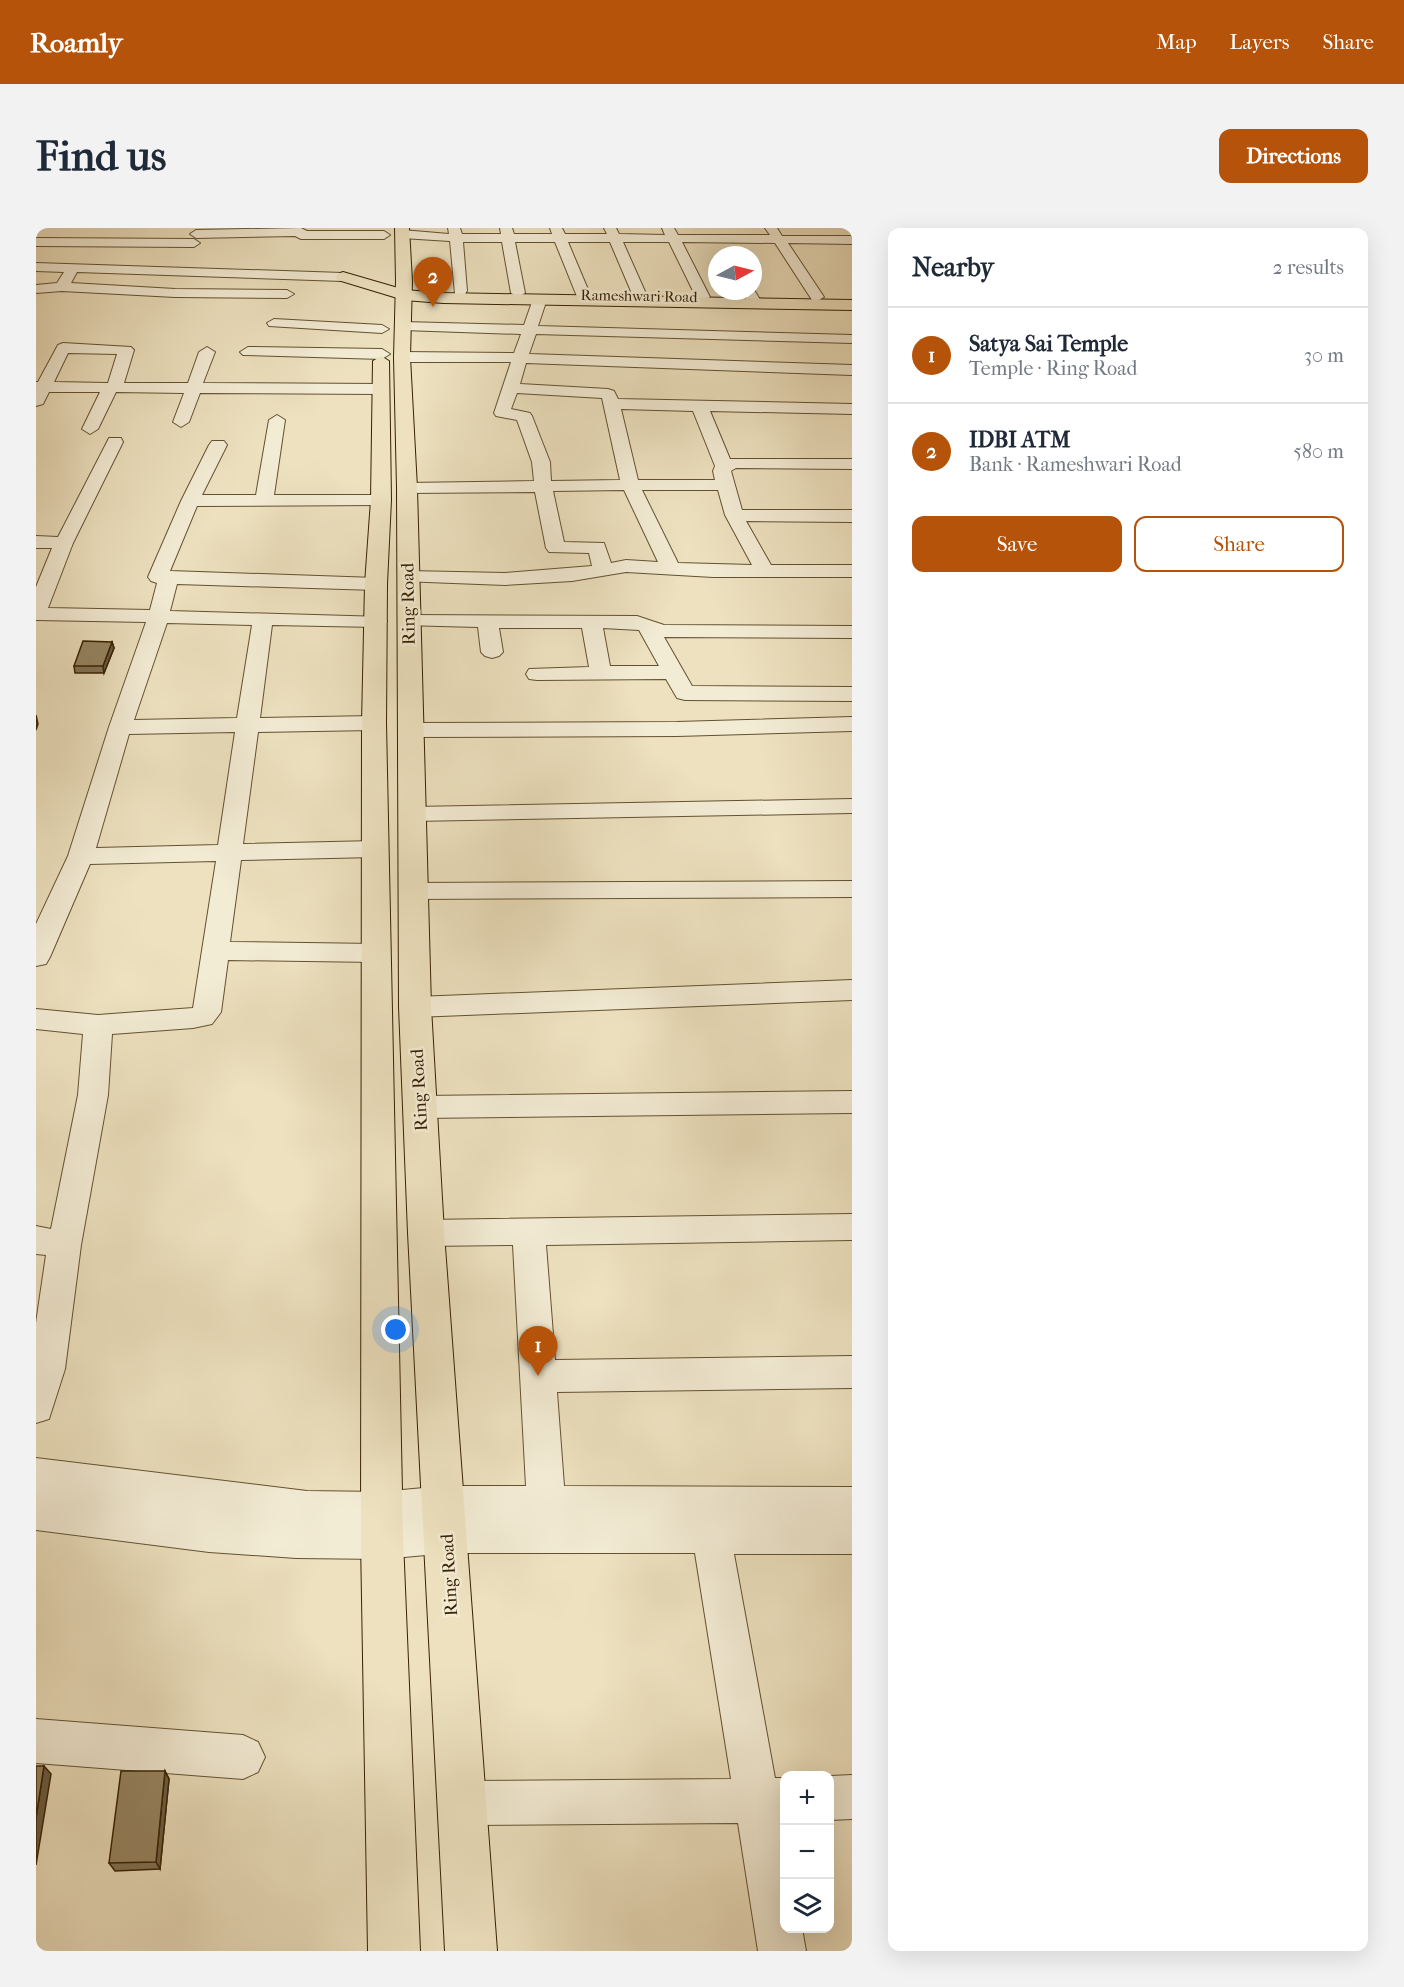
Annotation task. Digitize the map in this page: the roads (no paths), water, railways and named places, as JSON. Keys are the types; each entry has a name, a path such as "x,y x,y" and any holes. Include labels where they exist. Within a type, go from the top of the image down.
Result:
{"main road":[{"name":"Ring Road","path":"393,231 396,311 394,494 376,584 374,723 382,1525 394,1951"},
{"path":"337,277 396,311 443,298 708,297"},
{"name":"Rameshwari Road","path":"396,311 460,291 585,297 708,297"},
{"name":"Rameshwari Road","path":"762,297 852,298"},
{"path":"762,298 852,304"},
{"name":"Ring Road","path":"396,311 381,389 394,494 408,577 414,1006 471,1951"}],"street":[{"path":"36,307 49,288 75,267 93,228"},
{"path":"140,243 146,228"},
{"path":"771,228 817,297"},
{"path":"825,228 847,254"},
{"path":"36,267 75,267 193,249 248,235 393,231 671,233 719,234 779,240 852,240"},
{"path":"455,233 460,291"},
{"path":"506,233 518,293"},
{"path":"559,233 585,297"},
{"path":"612,233 640,296"},
{"path":"671,233 703,297"},
{"path":"36,242 140,243 193,249 244,268 296,270 337,277 328,288 322,291"},
{"path":"49,288 175,293 305,294"},
{"path":"540,299 532,329 502,413 524,416 541,462 543,486 556,548 597,547 603,570"},
{"path":"274,323 396,311 532,329 852,339"},
{"path":"248,351 396,311 522,358 852,370"},
{"path":"36,403 41,387 63,348 126,350 112,387 90,429"},
{"path":"181,422 207,352"},
{"path":"41,387 381,389"},
{"path":"511,388 608,394 630,485 671,569"},
{"path":"612,404 852,410"},
{"path":"700,407 725,476 734,514 764,570"},
{"path":"264,501 277,420"},
{"path":"115,442 64,543 36,613 377,621"},
{"path":"218,445 189,501 158,578 376,584"},
{"path":"189,501 264,501 543,486 630,485 725,476 735,463 852,464"},
{"path":"734,514 852,516"},
{"path":"36,542 64,543"},
{"path":"408,577 505,579 572,575 626,566 671,569 852,571"},
{"path":"36,957 44,915 81,856 120,727 159,616 168,578"},
{"path":"36,1019 98,1025 202,1017 207,1012 232,853 247,725 263,618"},
{"path":"409,621 637,622 662,631 852,632"},
{"path":"488,621 492,652"},
{"path":"591,621 601,673"},
{"path":"648,627 685,693 852,694"},
{"path":"537,674 674,672"},
{"path":"120,727 374,723"},
{"path":"410,730 677,729 852,724"},
{"path":"413,814 852,806"},
{"path":"81,856 375,849"},
{"path":"412,891 852,889"},
{"path":"217,951 376,953"},
{"path":"414,1006 852,990"},
{"path":"36,1407 47,1369 50,1243 93,1095 98,1025"},
{"path":"421,1107 852,1102"},
{"path":"426,1233 852,1227"},
{"path":"529,1230 548,1521"},
{"path":"538,1376 852,1372"},
{"path":"36,1476 304,1524 382,1525 446,1519 548,1521 711,1533 852,1535"},
{"path":"548,1521 852,1505"},
{"path":"36,1512 256,1536 304,1524"},
{"path":"711,1533 771,1800 782,1951"},
{"path":"36,1741 243,1757"},
{"path":"834,1798 852,1797"},
{"path":"462,1803 771,1800"}],"place":[{"name":"IDBI ATM","path":"433,307"},
{"name":"Satya Sai Temple","path":"538,1376"}]}
